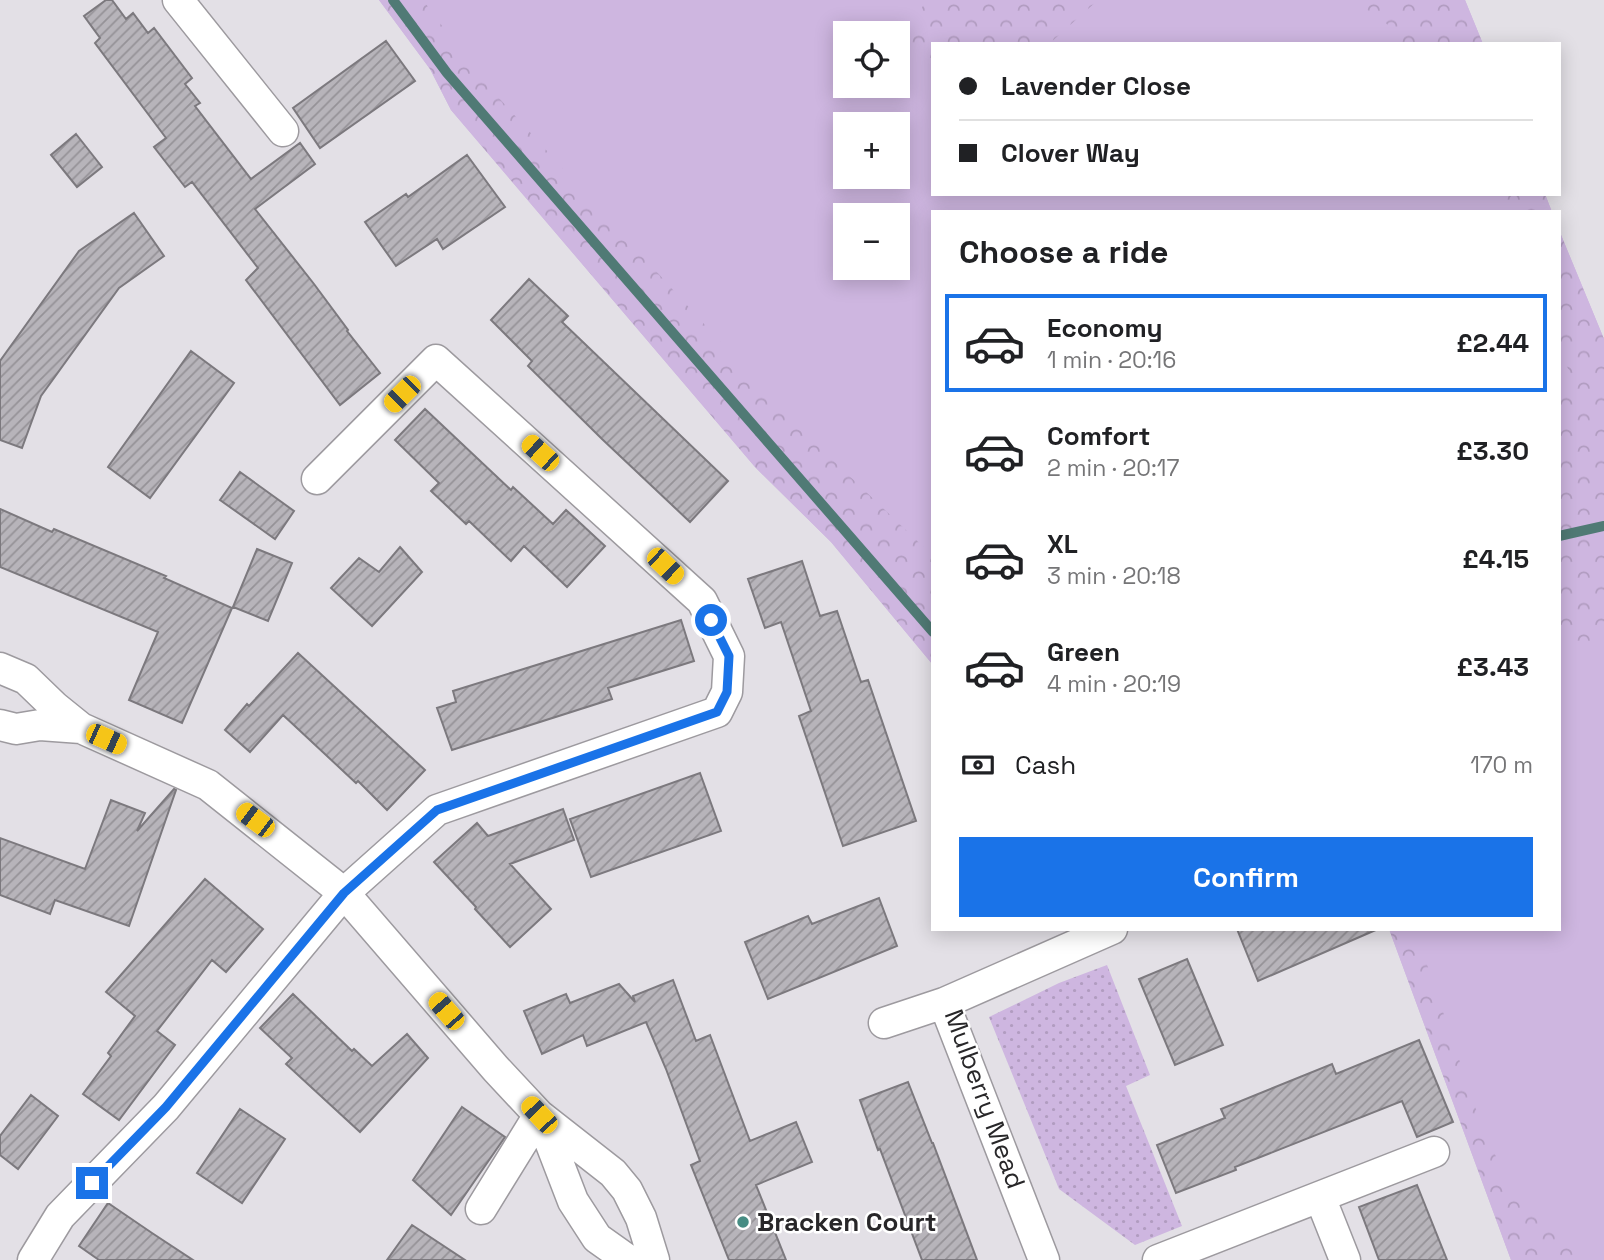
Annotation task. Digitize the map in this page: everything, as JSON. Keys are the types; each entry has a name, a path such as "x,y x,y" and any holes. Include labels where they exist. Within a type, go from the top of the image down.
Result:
{"street":[{"path":"178,0 283,131"},
{"path":"33,1260 60,1216 166,1107 344,893 437,810 717,712 727,692 729,656 702,601 436,359 317,479"},
{"path":"0,668 26,679 81,728 208,785 344,893 539,1115 613,1173 627,1190 641,1218 654,1260"},
{"path":"0,725 16,729 40,725 81,728"},
{"name":"Mulberry Mead","path":"1044,1260 944,1003 1094,933"},
{"path":"884,1023 944,1003"},
{"path":"481,1209 539,1115"},
{"path":"539,1115 578,1210 597,1238 628,1260"},
{"path":"1158,1260 1434,1152"},
{"path":"1320,1197 1345,1260"}],"green space":[{"path":"379,0 1465,0 1482,42 931,42 931,196 1546,196 1551,210 931,210 931,663 831,542 755,467 451,110 430,69"},
{"path":"379,0 423,0 479,76 793,422 931,554 931,663 831,542 755,467 451,110 430,69"},
{"path":"926,0 1098,0 1051,42 931,42 931,65 910,57 910,31"},
{"path":"1347,0 1465,0 1482,42 1401,42 1381,17"},
{"path":"1496,196 1546,196 1551,210 1501,210"},
{"path":"1561,235 1604,339 1604,1260 1511,1260 1390,931 1561,931"},
{"path":"1561,235 1604,339 1604,647 1561,640 1561,396 1572,377 1561,354"},
{"path":"1390,931 1416,931 1481,1124 1511,1189 1589,1260 1511,1260"},
{"path":"1107,965 1150,1075 1126,1086 1182,1226 1135,1245 1059,1189 989,1017 1059,983"}],"building":[{"path":"106,0 112,0 126,19 133,13 148,33 154,28 192,78 185,84 200,103 195,106 251,179 300,143 315,164 255,209 380,373 340,405 246,280 258,268 192,182 185,187 154,147 166,138 95,43 100,38 84,16"},
{"path":"386,41 415,81 320,148 293,108"},
{"path":"76,134 102,167 77,187 51,155"},
{"path":"467,155 505,207 443,249 437,239 396,266 365,222 406,194 408,197"},
{"path":"134,213 164,256 119,288 41,396 22,448 0,440 0,361 79,251"},
{"path":"529,279 568,316 562,322 728,481 690,522 528,366 532,361 491,320"},
{"path":"191,351 234,383 150,498 108,467"},
{"path":"425,409 511,490 513,487 553,524 566,510 605,546 567,587 524,546 511,561 469,521 466,524 431,491 439,483 395,440"},
{"path":"240,472 294,511 275,539 220,500"},
{"path":"0,509 166,576 164,578 232,608 182,723 129,700 158,632 0,567"},
{"path":"400,547 422,572 372,626 331,588 359,558 379,572"},
{"path":"257,549 292,563 268,621 233,607"},
{"path":"802,561 820,616 837,611 861,682 868,680 916,821 843,846 799,716 811,711 781,622 765,628 748,579"},
{"path":"681,620 694,661 608,688 612,699 452,750 437,708 456,702 453,691"},
{"path":"298,653 425,770 387,810 283,715 250,752 225,730"},
{"path":"700,773 721,831 591,877 570,819"},
{"path":"174,789 176,790 129,926 55,900 50,914 0,895 0,838 85,869 111,800 145,813 137,831"},
{"path":"563,809 574,840 510,864 551,909 510,947 434,862 477,823 488,836"},
{"path":"205,879 263,929 226,972 212,960 157,1031 175,1045 119,1120 83,1094 111,1056 108,1053 135,1016 106,992"},
{"path":"879,898 897,946 768,999 745,942 808,916 812,924"},
{"path":"1238,931 1373,931 1258,981"},
{"path":"1187,959 1223,1045 1175,1065 1139,979"},
{"path":"673,980 696,1041 710,1035 750,1141 796,1122 812,1162 756,1185 786,1260 729,1260 691,1165 700,1161 646,1022 587,1046 583,1035 542,1054 524,1011 566,994 570,1003 619,984 635,1002 633,996"},
{"path":"293,994 352,1051 354,1049 372,1066 407,1034 428,1058 360,1132 286,1064 292,1058 260,1028"},
{"path":"1419,1040 1453,1122 1417,1137 1402,1101 1176,1193 1157,1145 1225,1118 1221,1109 1332,1064 1336,1074"},
{"path":"908,1082 977,1260 922,1260 880,1149 878,1150 860,1100"},
{"path":"31,1095 58,1116 18,1169 0,1155 0,1136"},
{"path":"462,1107 505,1137 451,1215 413,1180"},
{"path":"240,1109 285,1139 242,1203 197,1173"},
{"path":"1417,1185 1447,1260 1379,1260 1359,1207"},
{"path":"108,1203 193,1260 99,1260 79,1246"},
{"path":"412,1225 465,1260 387,1260"}],"waterway":[{"path":"393,0 447,73 931,630"},
{"path":"1561,536 1604,526"}],"place":[{"name":"Bracken Court","path":"743,1222"}],"route":[{"path":"92,1183 166,1107 344,893 437,810 717,712 727,692 729,656 711,620"}]}
